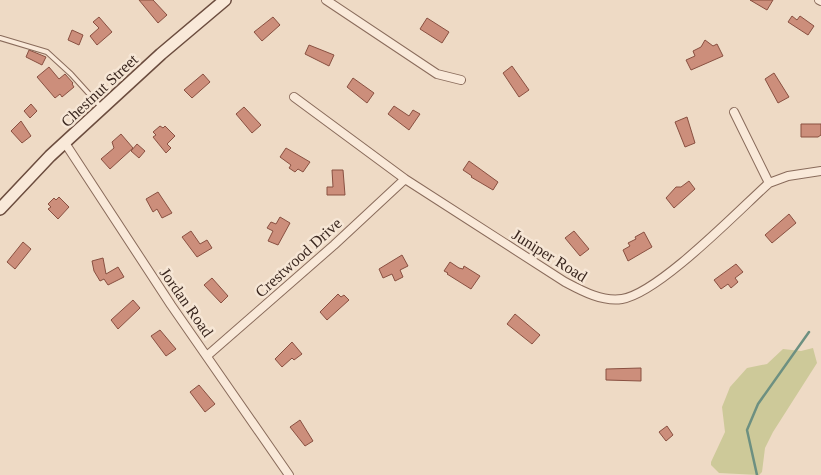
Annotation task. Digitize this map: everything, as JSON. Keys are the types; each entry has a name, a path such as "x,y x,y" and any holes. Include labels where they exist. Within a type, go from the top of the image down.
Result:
{"main road":[{"name":"Chestnut Street","path":"0,209 13,192 102,108 225,0"}],"street":[{"path":"326,0 437,74 461,80"},
{"name":"Juniper Road","path":"294,97 405,179 565,282 584,293 606,299 622,299 640,294 684,260 769,183 788,176 821,170"},
{"path":"734,112 769,183"},
{"name":"Jordan Road","path":"65,143 92,188 289,475"},
{"name":"Crestwood Drive","path":"208,355 334,245 405,179"}],"lane":[{"path":"0,38 47,52 71,74 102,108"}],"shaded area":[{"path":"813,348 817,363 773,432 765,448 762,472 759,475 719,473 711,465 711,462 725,432 722,407 730,387 747,368 767,364 783,349 801,351"}],"building":[{"path":"139,0 153,0 167,15 158,23"},
{"path":"750,0 773,0 767,10"},
{"path":"792,16 797,20 800,16 814,26 808,35 788,22"},
{"path":"99,17 112,32 97,45 90,36 99,28 93,22"},
{"path":"273,17 280,25 262,41 254,32"},
{"path":"427,18 449,32 442,43 420,29"},
{"path":"72,30 83,35 79,45 68,40"},
{"path":"705,40 713,46 717,44 723,56 691,70 686,60 695,56 693,51 701,47"},
{"path":"309,45 334,55 329,66 305,54"},
{"path":"29,50 46,57 42,65 26,57"},
{"path":"512,66 529,90 519,97 503,73"},
{"path":"49,67 59,79 65,74 73,83 74,87 62,97 60,94 55,98 37,77"},
{"path":"774,73 789,97 778,103 765,79"},
{"path":"203,74 210,82 192,98 184,90"},
{"path":"353,78 374,93 367,103 347,87"},
{"path":"31,104 37,111 30,118 24,111"},
{"path":"394,106 409,116 413,110 420,114 409,130 388,114"},
{"path":"244,107 261,125 252,133 236,114"},
{"path":"687,117 695,143 685,147 675,122"},
{"path":"21,121 31,136 22,143 11,131"},
{"path":"801,124 821,124 821,135 818,137 801,137"},
{"path":"160,126 163,128 165,126 175,136 167,144 171,148 166,153 153,137 156,135 153,132"},
{"path":"121,134 133,148 110,169 101,159 114,148 112,142"},
{"path":"137,144 145,151 139,158 131,151"},
{"path":"286,148 310,162 303,172 298,169 295,172 289,168 291,165 280,157"},
{"path":"469,161 498,182 493,190 463,170"},
{"path":"332,170 343,170 345,195 327,195 327,187 333,187"},
{"path":"689,181 695,189 674,208 666,198 676,187 681,187"},
{"path":"158,192 172,213 162,218 157,209 153,212 146,199"},
{"path":"59,197 69,207 58,219 48,209 51,207 48,204 54,198 56,200"},
{"path":"789,214 796,223 772,243 765,235"},
{"path":"280,217 290,223 278,245 268,241 273,231 267,228 271,222 276,224"},
{"path":"191,231 200,244 207,240 212,248 197,257 182,237"},
{"path":"574,231 589,249 580,256 565,238"},
{"path":"644,232 652,247 628,261 623,250 630,246 628,243 636,239 635,237"},
{"path":"23,242 31,249 15,269 7,262"},
{"path":"402,255 408,266 400,270 403,277 395,281 392,274 383,278 379,269"},
{"path":"103,258 106,274 118,267 124,277 108,285 104,279 100,281 94,271 92,261"},
{"path":"450,262 459,268 463,269 464,266 480,276 471,289 444,271"},
{"path":"736,264 743,272 735,278 738,282 731,288 728,284 721,289 714,280"},
{"path":"212,278 228,296 221,303 204,285"},
{"path":"338,294 341,297 344,295 349,300 327,320 320,312"},
{"path":"133,300 140,308 118,329 111,320"},
{"path":"515,314 540,335 532,344 507,324"},
{"path":"160,330 176,349 166,356 151,336"},
{"path":"292,342 302,354 294,360 292,358 282,367 275,359"},
{"path":"641,368 641,381 606,380 606,369"},
{"path":"199,385 215,404 205,412 190,392"},
{"path":"300,420 313,441 305,446 290,427"},
{"path":"667,426 673,435 666,441 659,432"}],"waterway":[{"path":"757,475 747,430 758,404 809,332"}]}
